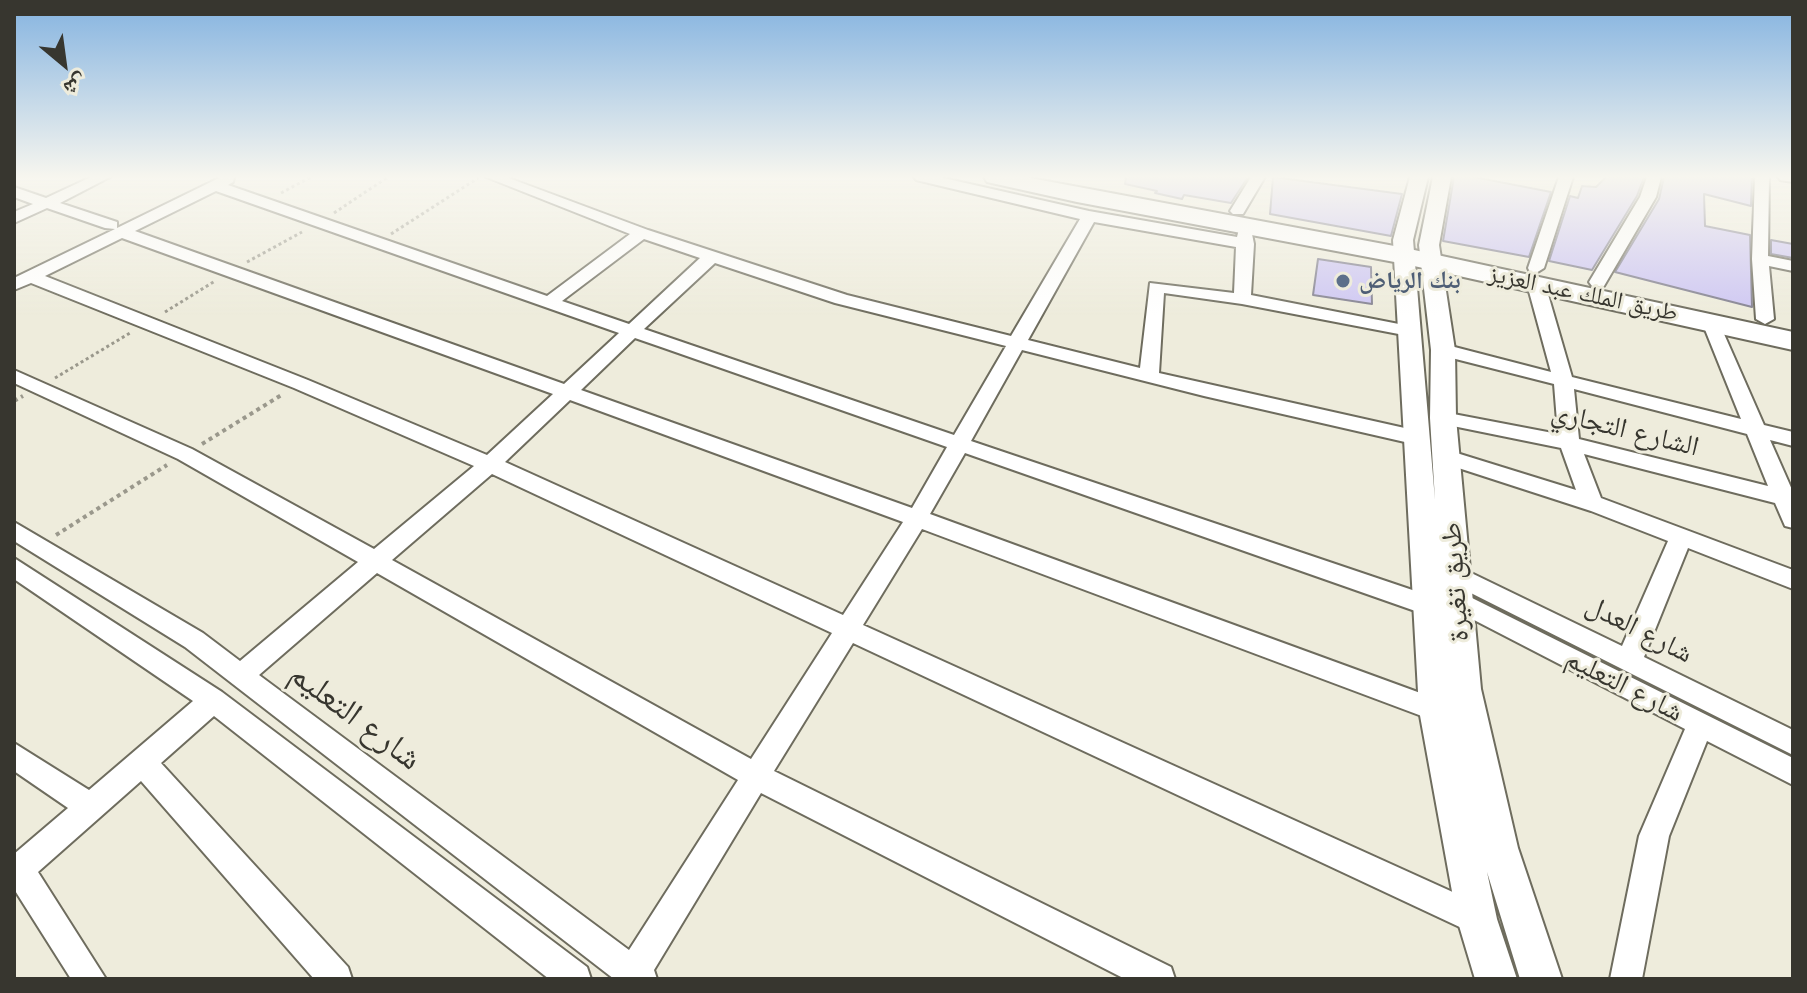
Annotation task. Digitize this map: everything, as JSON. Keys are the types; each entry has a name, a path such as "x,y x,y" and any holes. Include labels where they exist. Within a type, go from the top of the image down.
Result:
{"highway":[{"name":"طريق الملك عبد العزيز","path":"1220,223 1417,251 1536,276 1793,341"},
{"name":"طريق الملك عبد العزيز","path":"1226,223 1243,228"},
{"name":"طريق الملك عبد العزيز","path":"1536,276 1598,282 1793,325"}],"main road":[{"name":"طريق تغيرة","path":"1418,223 1409,331 1418,438 1464,689 1496,834 1541,979"},
{"name":"طريق تغيرة","path":"1426,223 1417,251 1443,350 1443,418 1447,457 1447,593 1436,710 1477,919 1496,979"}],"street":[{"path":"101,223 917,518 1436,710"},
{"path":"19,274 127,223"},
{"path":"323,223 631,332 959,442 1447,593"},
{"path":"616,223 841,299 1418,438"},
{"path":"637,976 756,776 917,518 1085,223"},
{"path":"1183,223 1243,228"},
{"path":"1242,299 1244,223"},
{"path":"1552,223 1536,276 1563,380 1569,443 1592,503"},
{"path":"1598,282 1633,223"},
{"path":"1761,223 1760,259 1765,319"},
{"path":"550,302 642,233"},
{"path":"241,675 490,464 712,256"},
{"path":"1760,259 1793,266"},
{"path":"19,274 148,323 490,464 1477,919"},
{"path":"1149,375 1156,287 1242,299 1409,331"},
{"path":"1711,322 1787,499 1793,520"},
{"path":"1443,350 1793,439"},
{"path":"14,376 185,454 378,560 756,776 1159,979"},
{"name":"الشارع التجاري","path":"1443,418 1569,443 1787,499"},
{"path":"1447,457 1592,503 1793,580"},
{"name":"شارع التعليم","path":"14,530 194,640 637,976"},
{"path":"1629,661 1681,537"},
{"path":"15,569 213,700 575,979"},
{"name":"شارع العدل","path":"1447,593 1629,661 1793,743"},
{"name":"شارع التعليم","path":"1447,593 1793,772"},
{"path":"90,979 17,872 213,700"},
{"path":"1626,979 1654,836 1700,725"},
{"path":"14,755 91,808"},
{"path":"143,763 336,979"}],"path":[{"path":"14,401 317,223"},
{"path":"377,243 408,223"}],"building":[{"path":"1321,223 1394,223 1391,236"},
{"path":"1446,223 1540,223 1529,257 1443,241"},
{"path":"1561,223 1620,223 1592,270 1549,261"},
{"path":"1644,223 1705,223 1705,226 1750,235 1752,307 1615,272"},
{"path":"1771,240 1793,244 1793,258 1771,254"},
{"name":"بنك الرياض","path":"1318,259 1371,267 1372,304 1313,295"}],"place":[{"name":"بنك الرياض","path":"1343,281"}]}
